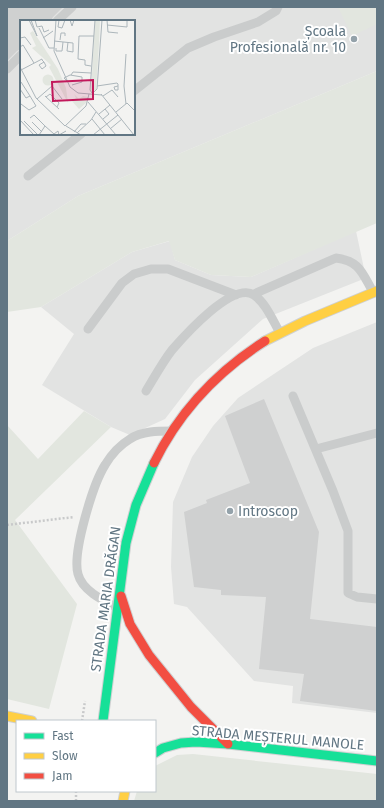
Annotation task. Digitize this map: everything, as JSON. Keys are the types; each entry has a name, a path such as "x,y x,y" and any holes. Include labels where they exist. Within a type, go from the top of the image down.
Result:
{"main road":[{"name":"STRADA MARIA DRĂGAN","path":"103,720 119,587 128,533 135,506 149,470 173,430 185,412 216,379 240,358 263,342 375,291"},
{"path":"119,587 126,616 136,636 149,656 192,710 208,727 228,744"},
{"path":"7,716 27,720"},
{"name":"STRADA MEȘTERUL MANOLE","path":"158,750 181,743 196,742 228,744 377,761"}],"lane":[{"path":"58,20 72,7"},
{"path":"135,91 188,48 214,37 258,22 276,11 278,7"},
{"path":"7,69 20,56"},
{"path":"28,176 80,135"},
{"path":"146,391 172,351 194,326 225,300 236,295 244,293 254,294 336,258 346,259 357,265 375,291"},
{"path":"88,329 122,283 134,274 151,269 168,269 236,295"},
{"path":"254,294 261,302 280,333"},
{"path":"293,396 316,449 348,531 348,593 357,597 377,599"},
{"path":"117,607 100,598 84,586 78,574 77,561 92,493 104,465 117,449 130,438 151,431 173,430"},
{"path":"316,449 377,432"}],"path":[{"path":"7,525 86,516"}],"shaded area":[{"path":"7,7 377,7 377,71 78,196 7,241"},
{"path":"338,7 377,7 377,24 352,36"},
{"path":"377,71 377,223 251,277 211,275 175,260 169,241 132,252 41,307 7,312 7,241 78,196"},
{"path":"356,231 366,278 263,319 195,380 165,419 130,435 111,427 42,385 74,334 41,307 132,252 170,241 175,260 211,275 251,277"},
{"name":"Introscop","path":"377,322 377,713 292,703 293,686 254,681 187,607 174,604 171,567 173,502 192,457 213,426 238,398 313,348"},
{"path":"84,411 111,427 15,520 77,604 49,709 7,699 7,425 38,459"},
{"path":"193,754 377,774 377,801 134,801 137,792 156,792 156,766 177,755"}],"building":[{"path":"7,7 63,7 52,20 20,20 20,50 8,60"},
{"path":"264,399 319,532 310,619 377,627 377,711 300,701 304,674 259,669 266,597 221,595 221,590 194,587 184,512 207,503 206,500 250,483 225,416"}],"traffic: fast":[{"path":"103,720 126,543 136,505 154,463"},
{"path":"156,752 163,748 181,743 196,742 228,744 377,761"}],"traffic: slow":[{"path":"265,341 305,321 377,291"},
{"path":"7,716 27,720"},
{"path":"123,801 125,792"}],"traffic: jam":[{"path":"154,463 175,427 201,394 231,366 265,341"},
{"path":"121,596 130,624 149,655 191,707 228,744"}],"place":[{"name":"Școala Profesională nr. 10","path":"354,39"},
{"name":"Introscop","path":"230,511"}]}
